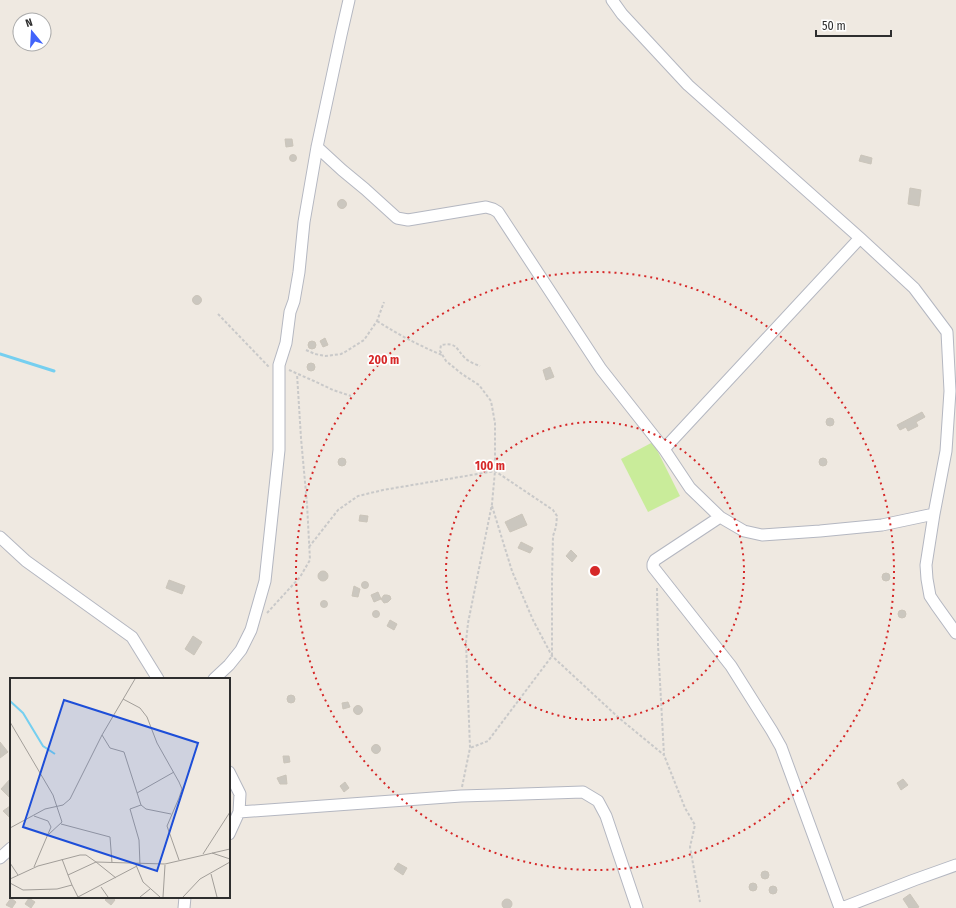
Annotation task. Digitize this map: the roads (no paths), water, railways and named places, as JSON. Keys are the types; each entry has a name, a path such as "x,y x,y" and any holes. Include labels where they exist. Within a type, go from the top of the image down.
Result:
{"street":[{"path":"215,678 229,665 241,650 251,630 265,581 279,450 279,365 286,343 290,312 294,301 299,272 304,222 317,147 340,35 350,0"},
{"path":"612,0 622,14 688,85 914,288 947,332 950,391 946,451 926,565 930,596 956,633"},
{"path":"317,147 397,218 408,220 486,207 498,212 600,368 664,449 690,488 720,517 744,531 762,535 882,525 934,514"},
{"path":"664,449 860,238"},
{"path":"720,517 655,560 653,567 731,666 781,747 841,908 956,865"},
{"path":"0,537 26,561 132,637 157,678"},
{"path":"230,774 240,794 239,812 230,832"},
{"path":"239,812 461,796 583,792 598,801 606,816 637,908"},
{"path":"0,858 10,849"},
{"path":"184,908 185,898"}],"waterway":[{"path":"0,354 54,371"}]}
